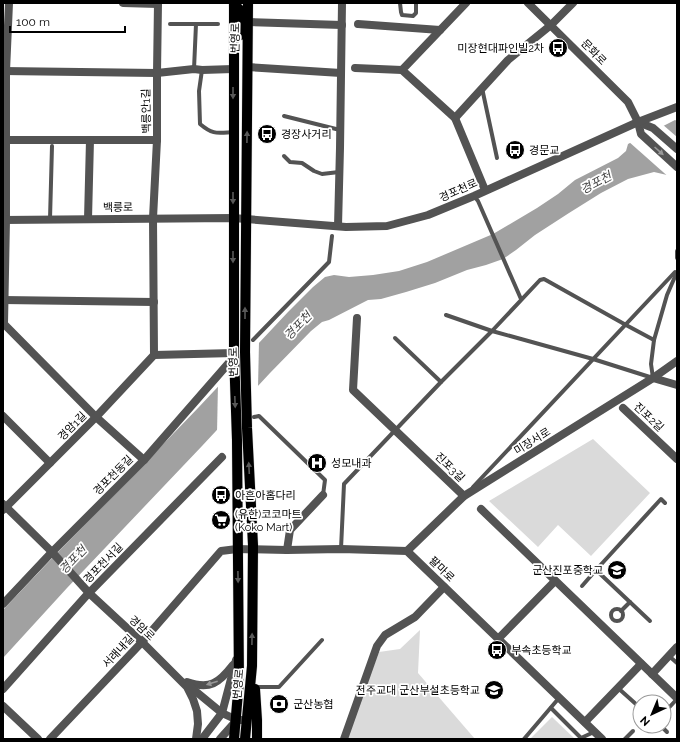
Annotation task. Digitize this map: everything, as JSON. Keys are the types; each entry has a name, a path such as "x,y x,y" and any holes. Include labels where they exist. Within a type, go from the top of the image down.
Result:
{"main road":[{"name":"번영로","path":"242,720 252,666 253,549 244,352 248,3"},
{"name":"번영로","path":"234,4 233,218 234,358 237,440 237,657 242,720"},
{"path":"234,4 240,12 241,37 243,39 247,39"},
{"path":"233,70 242,74 242,87 248,92"},
{"path":"234,151 240,159 240,173 241,175 246,175"},
{"path":"252,666 255,687 257,739"},
{"path":"234,739 242,720"},
{"path":"242,720 245,739"}],"street":[{"path":"9,3 4,71 4,325 96,417 144,460"},
{"path":"123,3 158,4"},
{"path":"338,226 341,130 342,3"},
{"path":"402,70 466,3"},
{"name":"문화로","path":"528,3 628,102 638,122 641,134 677,167"},
{"path":"455,118 508,60 551,25 573,3"},
{"name":"백릉안1길","path":"153,218 157,140 158,4"},
{"path":"248,22 342,25"},
{"path":"358,24 440,30"},
{"path":"247,67 341,73"},
{"path":"355,68 402,70 455,118 486,190"},
{"path":"4,71 157,73 198,69 233,70"},
{"name":"경포천로","path":"233,218 346,227 387,226 428,215 476,198 486,190 638,122 677,107"},
{"path":"638,122 653,128 677,149"},
{"path":"4,140 157,140"},
{"path":"88,219 90,140"},
{"path":"153,218 154,355 234,358"},
{"name":"백릉로","path":"4,220 233,218"},
{"path":"4,300 154,302"},
{"name":"진포3길","path":"357,318 353,390 464,496"},
{"name":"경암1길","path":"4,507 96,417 154,355"},
{"name":"경포천동길","path":"3,604 52,552 144,460 234,358"},
{"name":"미장서로","path":"407,551 464,496 653,378 677,361"},
{"path":"653,378 677,385"},
{"name":"진포2길","path":"623,408 677,459"},
{"path":"3,416 50,463"},
{"name":"경포천서길","path":"3,689 89,593 222,457"},
{"path":"287,550 290,530 323,495"},
{"path":"4,507 52,552"},
{"path":"481,509 677,699"},
{"path":"237,549 407,551"},
{"name":"서래내길","path":"50,739 142,642 221,551 237,549"},
{"name":"팔마로","path":"407,551 602,739"},
{"name":"경암로","path":"52,552 89,593 181,680"},
{"path":"498,638 555,581"},
{"path":"344,739 377,646 385,635 415,616 444,587"},
{"path":"652,674 677,647"},
{"path":"181,680 194,684 209,685 219,681 225,676 237,657"},
{"path":"202,739 222,713 237,657"},
{"path":"585,722 641,664"},
{"path":"181,680 222,713 242,720 220,739"},
{"path":"181,680 187,687 197,711 198,724 196,739"},
{"path":"3,706 38,739"}],"lane":[{"path":"400,3 402,14 413,16 416,13 416,3"},
{"path":"170,24 218,24"},
{"path":"196,24 200,91 200,124 207,130 214,133 233,132"},
{"path":"482,88 497,158"},
{"path":"284,116 341,130"},
{"path":"50,219 52,146"},
{"path":"284,156 290,162 302,163 314,171 322,174 340,172"},
{"path":"476,198 521,300"},
{"path":"254,340 329,262 332,236"},
{"path":"677,251 677,258"},
{"path":"593,359 677,271"},
{"path":"446,315 492,331 593,359 653,378 651,364 654,340 667,295 677,271"},
{"path":"341,550 344,484 540,280 544,279 654,340"},
{"path":"395,338 441,382"},
{"name":"진포3길","path":"464,496 593,359"},
{"path":"254,417 259,416 325,480 323,495"},
{"path":"582,586 660,499 665,503"},
{"path":"639,522 643,526"},
{"path":"596,570 650,622"},
{"path":"621,611 630,602"},
{"path":"617,609 621,611 623,614 621,620 617,622 612,619 610,615 613,610 617,609"},
{"path":"604,627 612,619"},
{"path":"255,687 278,687 322,640"},
{"path":"669,656 677,663"},
{"path":"618,687 632,700"},
{"path":"524,739 559,698"},
{"path":"551,708 581,738 594,732"}],"shaded area":[{"path":"593,439 650,493 591,556 558,525 538,547 489,501"},
{"path":"420,630 418,673 475,739 346,739 379,652 400,649"},
{"path":"552,717 575,739 530,739"}],"water":[{"name":"경포천","path":"675,120 677,121 677,174 667,175 654,172 628,179 601,193 569,213 535,235 503,259 406,292 381,299 368,300 329,320 322,322 311,331 270,373 3,658 3,610 198,408 288,312 325,277 334,275 349,277 399,271 427,262 493,234 537,208 575,180 618,158 626,151 628,144"}],"pier":[{"path":"662,124 677,137 677,176 672,180 628,141"},
{"path":"259,341 258,388 217,433 218,384"}],"place":[{"name":"미장현대파인빌2차","path":"558,48"},
{"name":"경장사거리","path":"267,134"},
{"name":"경문교","path":"515,150"},
{"name":"성모내과","path":"317,463"},
{"name":"아흔아홉다리","path":"221,495"},
{"name":"(유한)코코마트 (Koko Mart)","path":"221,520"},
{"name":"군산진포중학교","path":"617,570"},
{"name":"부속초등학교","path":"497,650"},
{"name":"전주교대 군산부설초등학교","path":"494,690"},
{"name":"군산농협","path":"279,704"}]}
